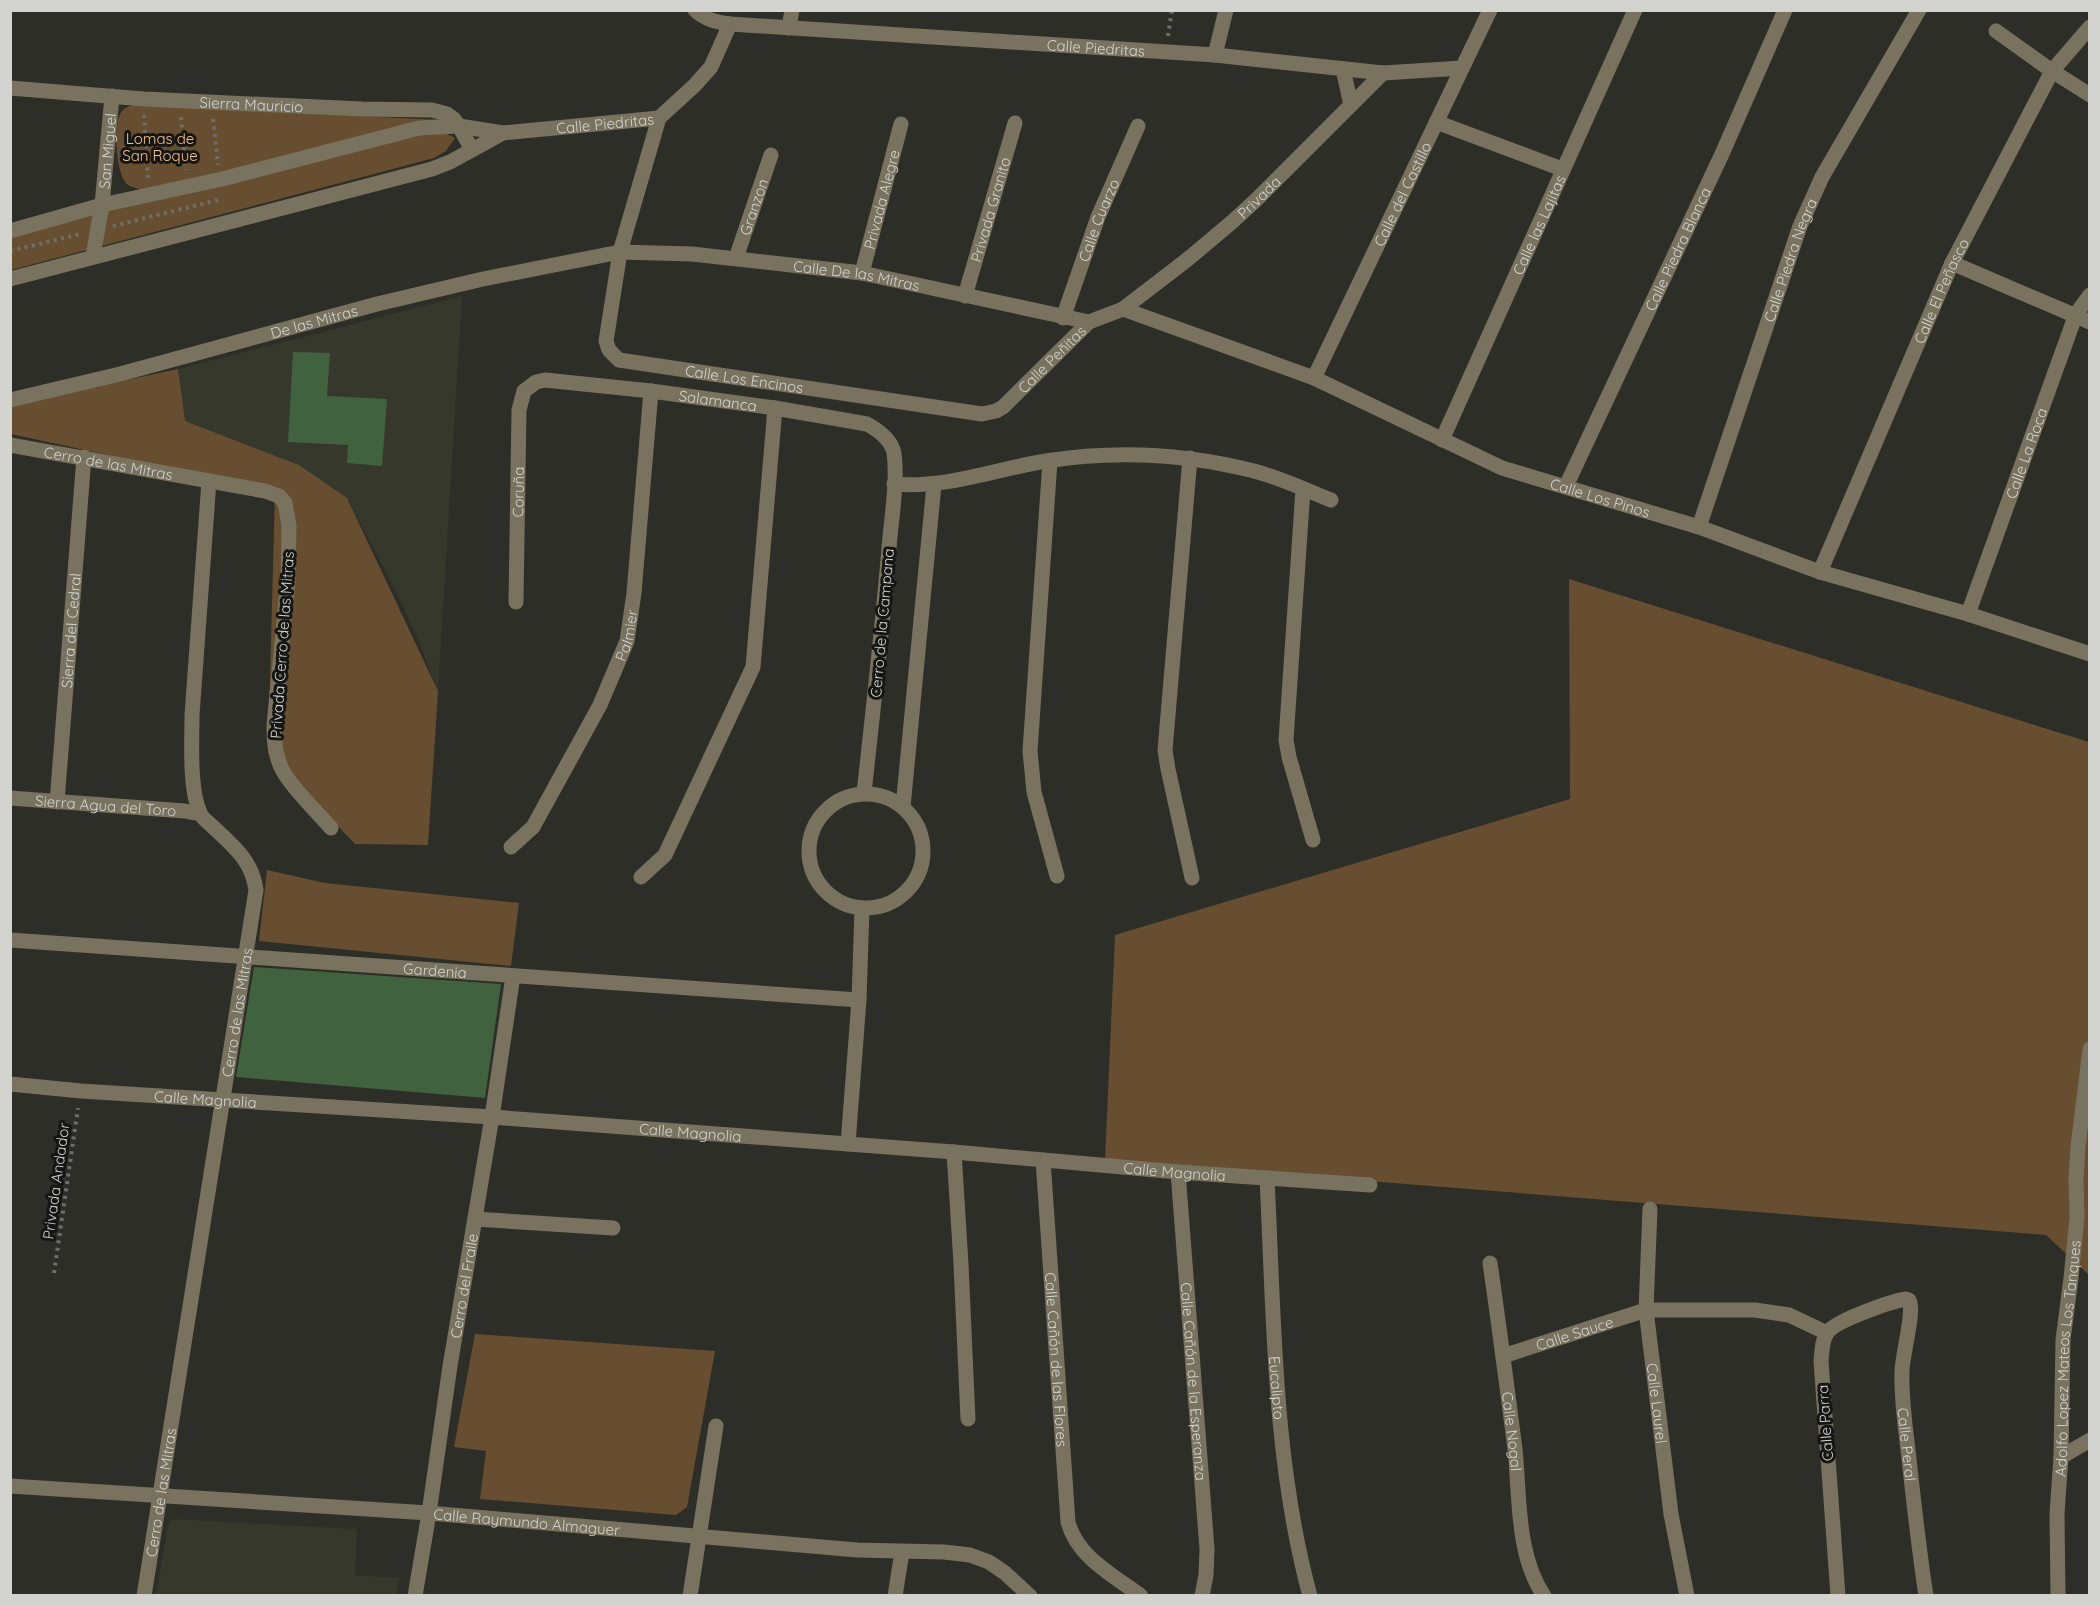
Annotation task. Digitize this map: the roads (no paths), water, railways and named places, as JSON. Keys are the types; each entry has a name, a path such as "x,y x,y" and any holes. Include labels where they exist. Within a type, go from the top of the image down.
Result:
{"street":[{"path":"789,28 792,10"},
{"path":"1215,55 1226,10"},
{"name":"Calle del Castillo","path":"1314,378 1490,10"},
{"name":"Calle las Lajitas","path":"1442,440 1635,10"},
{"name":"Calle Piedra Blanca","path":"1566,486 1722,154 1785,10"},
{"name":"Calle Piedra Negra","path":"1699,527 1800,226 1822,177 1919,10"},
{"name":"Calle Piedritas","path":"695,11 714,22 730,24 1215,55 1383,73 1462,68"},
{"name":"Calle Piedritas","path":"504,133 659,118 695,86 711,67 730,24"},
{"name":"Calle El Peñasco","path":"1820,572 1952,263 2052,71 2090,27"},
{"path":"1996,31 2090,95"},
{"path":"1343,69 1351,105"},
{"name":"Privada","path":"1123,309 1188,260 1240,215 1383,73"},
{"name":"Sierra Mauricio","path":"10,88 351,109 422,109 447,114 459,126"},
{"name":"San Miguel","path":"93,256 102,206 112,96"},
{"name":"Calle Los Encinos","path":"659,118 620,252 606,341 609,350 619,360 982,414"},
{"path":"1436,122 1562,169"},
{"name":"Privada Granito","path":"965,296 1015,123"},
{"name":"Privada Alegre","path":"862,273 901,124"},
{"path":"10,231 419,128 459,126 504,133"},
{"path":"459,126 472,150"},
{"name":"Calle Cuarzo","path":"1063,318 1098,217 1138,126"},
{"path":"10,279 432,169 504,133"},
{"name":"Granzon","path":"736,258 771,155"},
{"name":"Calle De las Mitras","path":"620,252 663,252 736,258 862,273 1089,322"},
{"name":"De las Mitras","path":"10,400 120,374 377,304 483,279 620,252"},
{"path":"1952,263 2083,318"},
{"name":"Calle La Roca","path":"1968,614 2090,296"},
{"name":"Calle Los Pinos","path":"1123,309 1314,378 1502,468 1699,527 1820,572 1968,614 2090,654"},
{"name":"Calle Peñitas","path":"982,414 1003,407 1089,322 1123,309"},
{"name":"Salamanca","path":"529,386 536,382 555,380 776,408 867,424 887,439 894,452"},
{"name":"Coruña","path":"516,602 519,410 524,392 529,386"},
{"name":"Palmier","path":"511,847 533,827 600,705 627,641 634,593 651,391"},
{"path":"641,877 665,855 753,667 776,408"},
{"name":"Cerro de las Mitras","path":"10,445 265,491"},
{"name":"Cerro de la Campana","path":"864,793 884,612 894,484 894,452"},
{"path":"894,484 934,485 1050,460 1118,454 1190,458 1255,472 1331,500"},
{"name":"Sierra del Cedral","path":"57,802 84,457"},
{"path":"1190,458 1165,750 1167,769 1192,878"},
{"path":"1050,460 1030,751 1034,792 1057,876"},
{"path":"200,814 193,772 192,715 209,481"},
{"path":"903,807 934,485"},
{"path":"1303,489 1286,740 1313,840"},
{"name":"Privada Cerro de las Mitras","path":"265,491 279,496 285,503 289,526 288,581 274,725 278,759 283,773 331,828"},
{"path":"864,793 885,797 903,807 916,824 922,844 921,865 912,884 898,898 879,907 862,908 838,901 821,888 811,869 808,848 814,827 826,810 843,798 864,793"},
{"name":"Sierra Agua del Toro","path":"10,798 200,814"},
{"name":"Cerro de las Mitras","path":"144,1596 221,1099 256,890 254,877 244,858 200,814"},
{"path":"848,1144 859,1000 862,908"},
{"name":"Gardenia","path":"10,940 859,1000"},
{"name":"Cerro del Fraile","path":"416,1596 450,1366 513,976"},
{"name":"Adolfo Lopez Mateos Los Tanques","path":"2058,1596 2057,1513 2061,1457 2063,1340 2077,1217 2078,1147 2090,1049"},
{"name":"Calle Magnolia","path":"10,1084 81,1091 492,1117 954,1152 1178,1172 1370,1185"},
{"path":"954,1152 962,1264 968,1419"},
{"name":"Calle Cañón de las Flores","path":"1043,1160 1068,1522 1071,1535 1086,1554 1141,1596"},
{"name":"Calle Cañón de la Esperanza","path":"1178,1172 1207,1549 1206,1575 1202,1594"},
{"name":"Eucalipto","path":"1267,1178 1280,1427 1291,1510 1310,1596"},
{"name":"Calle Laurel","path":"1650,1209 1646,1310 1671,1514 1687,1596"},
{"path":"475,1219 613,1228"},
{"name":"Calle Nogal","path":"1490,1263 1523,1537 1530,1567 1544,1596"},
{"name":"Calle Peral","path":"1827,1333 1836,1324 1901,1300 1910,1300 1912,1308 1902,1372 1918,1548 1926,1596"},
{"name":"Calle Sauce","path":"1503,1356 1646,1310 1755,1310 1789,1315 1827,1333"},
{"name":"Calle Parra","path":"1827,1333 1821,1361 1838,1596"},
{"path":"690,1596 716,1426"},
{"path":"2061,1457 2090,1440"},
{"name":"Calle Raymundo Almaguer","path":"11,1491 160,1497 429,1513 857,1550 944,1552 989,1562 1024,1593"},
{"path":"895,1596 902,1552"}],"park label":[{"name":"Lomas de San Roque","path":"160,146"}]}
